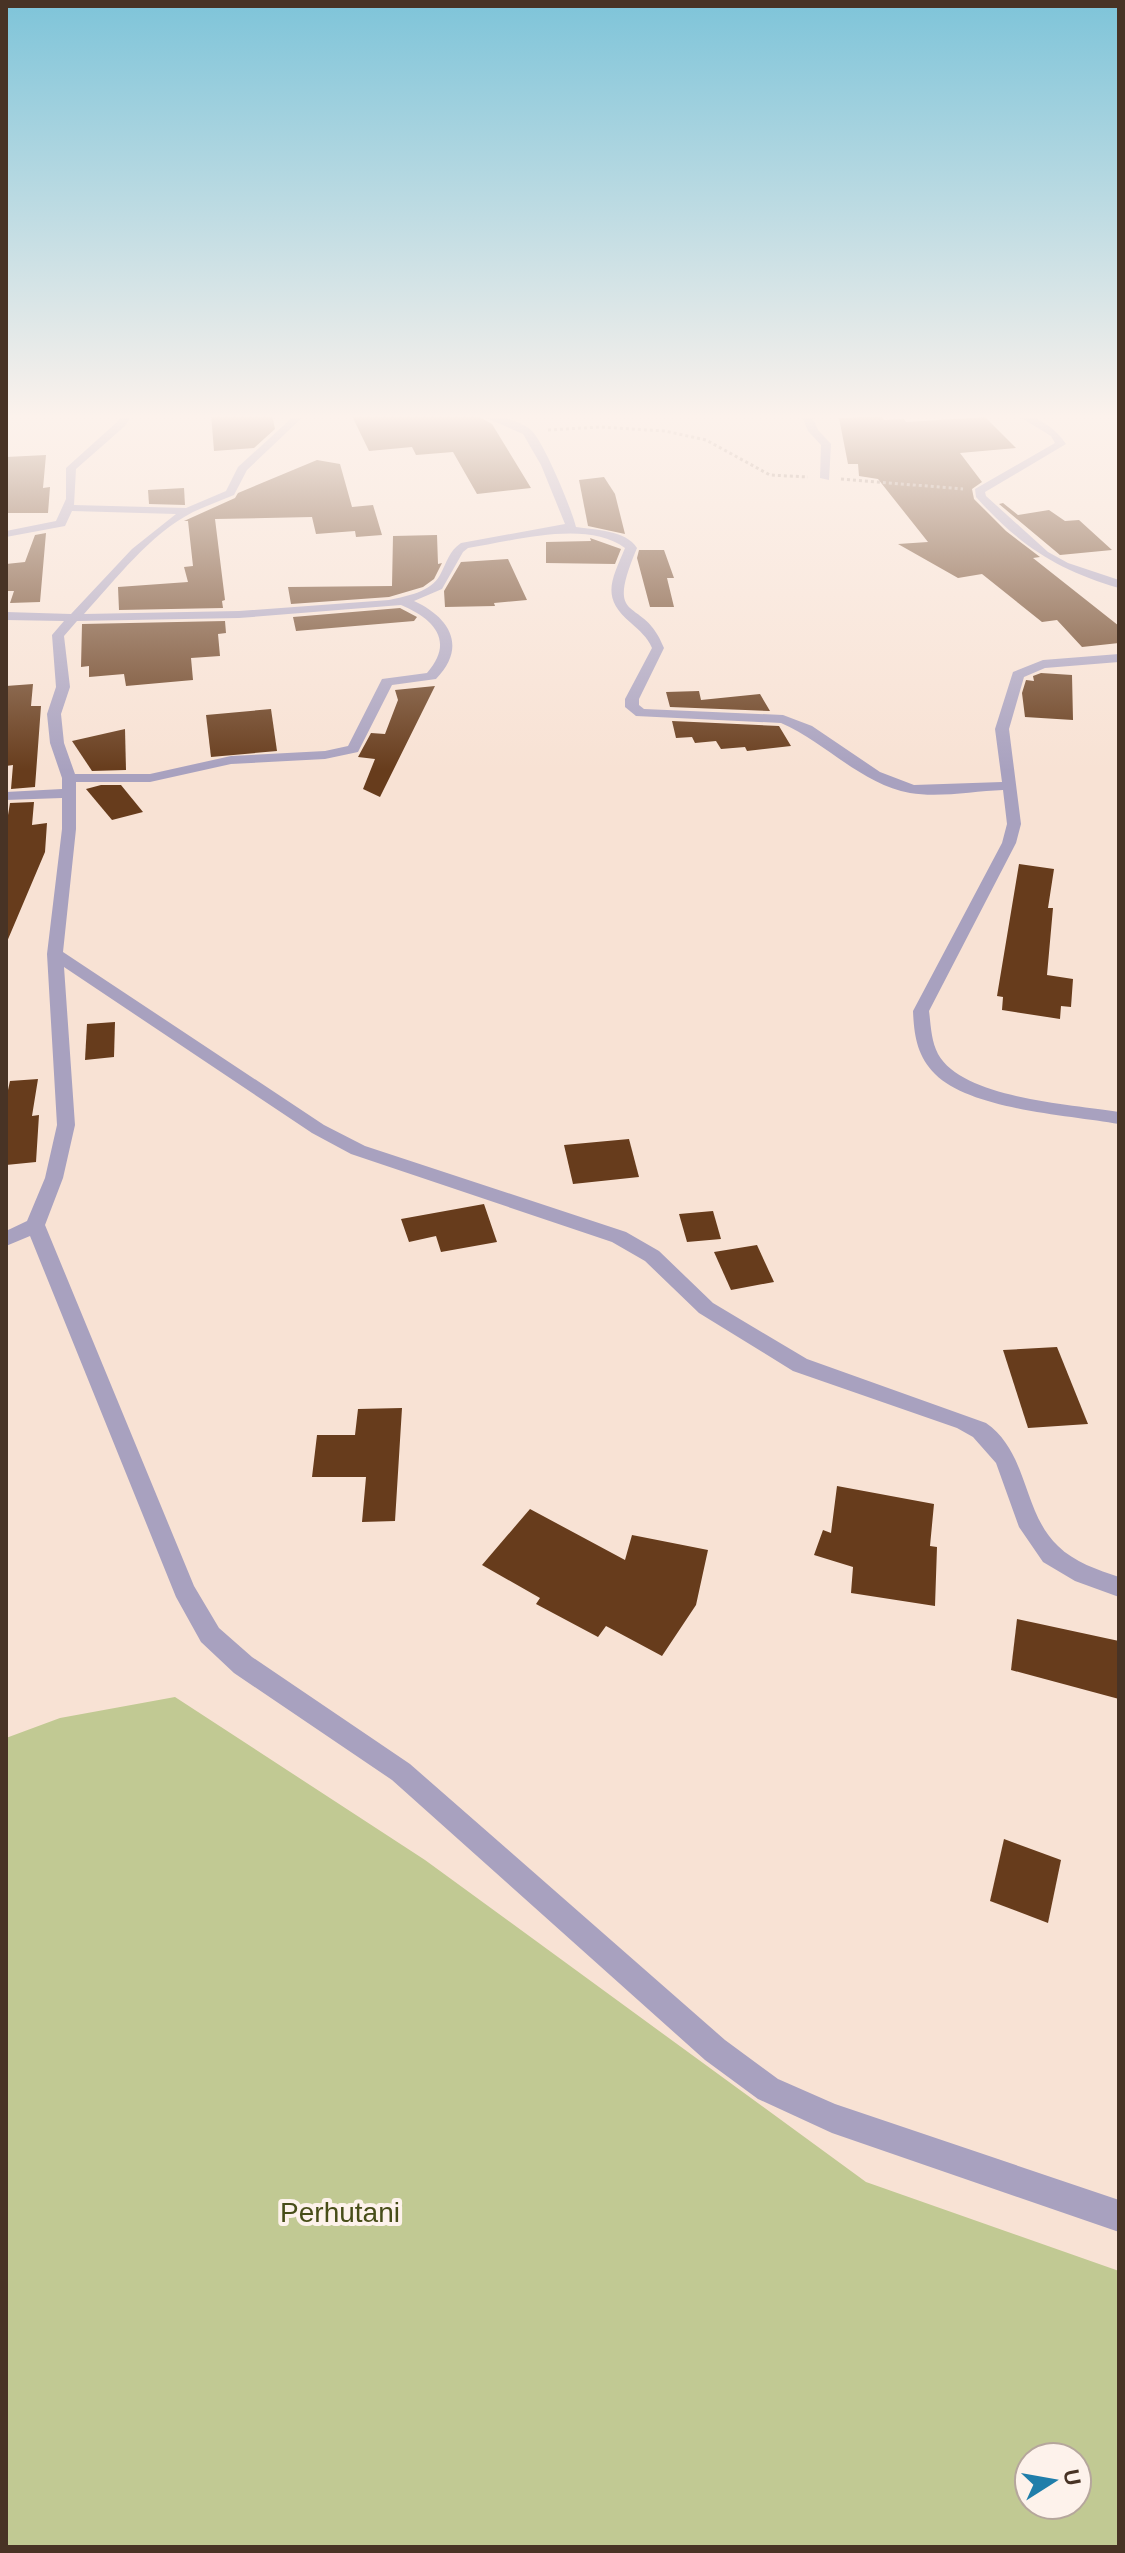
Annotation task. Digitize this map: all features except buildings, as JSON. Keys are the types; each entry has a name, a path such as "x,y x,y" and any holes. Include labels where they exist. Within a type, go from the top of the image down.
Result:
{"street":[{"path":"6,1239 35,1225 54,1178 66,1125 55,954 69,829 69,785 57,743 54,714 63,687 58,635 136,551 159,533"},
{"path":"6,616 223,617 403,601 442,583 448,576 455,553 465,545 541,533"},
{"path":"594,533 612,536 629,544 631,548 616,588 617,598 624,610 656,640 658,648 632,699 632,707 641,713 783,719 807,729 875,775 912,789 1010,786"},
{"path":"1020,533 1044,554 1064,565 1119,584"},
{"path":"6,796 69,785 150,778 231,760 325,755 353,749 387,682 431,676 445,650 447,635 439,621 428,612 403,601"},
{"path":"1119,658 1043,664 1018,675 1002,729 1014,824 1009,843 921,1011 920,1034 934,1062 956,1082 985,1094 1119,1118"},
{"path":"55,954 318,1129 358,1150 619,1237 652,1256 706,1308 800,1365 965,1422 988,1436 1002,1455 1030,1528 1050,1554 1078,1572 1119,1587"},
{"path":"35,1225 184,1590 210,1635 243,1665 401,1772 715,2050 768,2089 832,2118 1119,2216"}],"green space":[{"name":"Perhutani","path":"175,1697 425,1860 866,2182 1119,2271 1119,2547 6,2547 6,1738 60,1718"}]}
